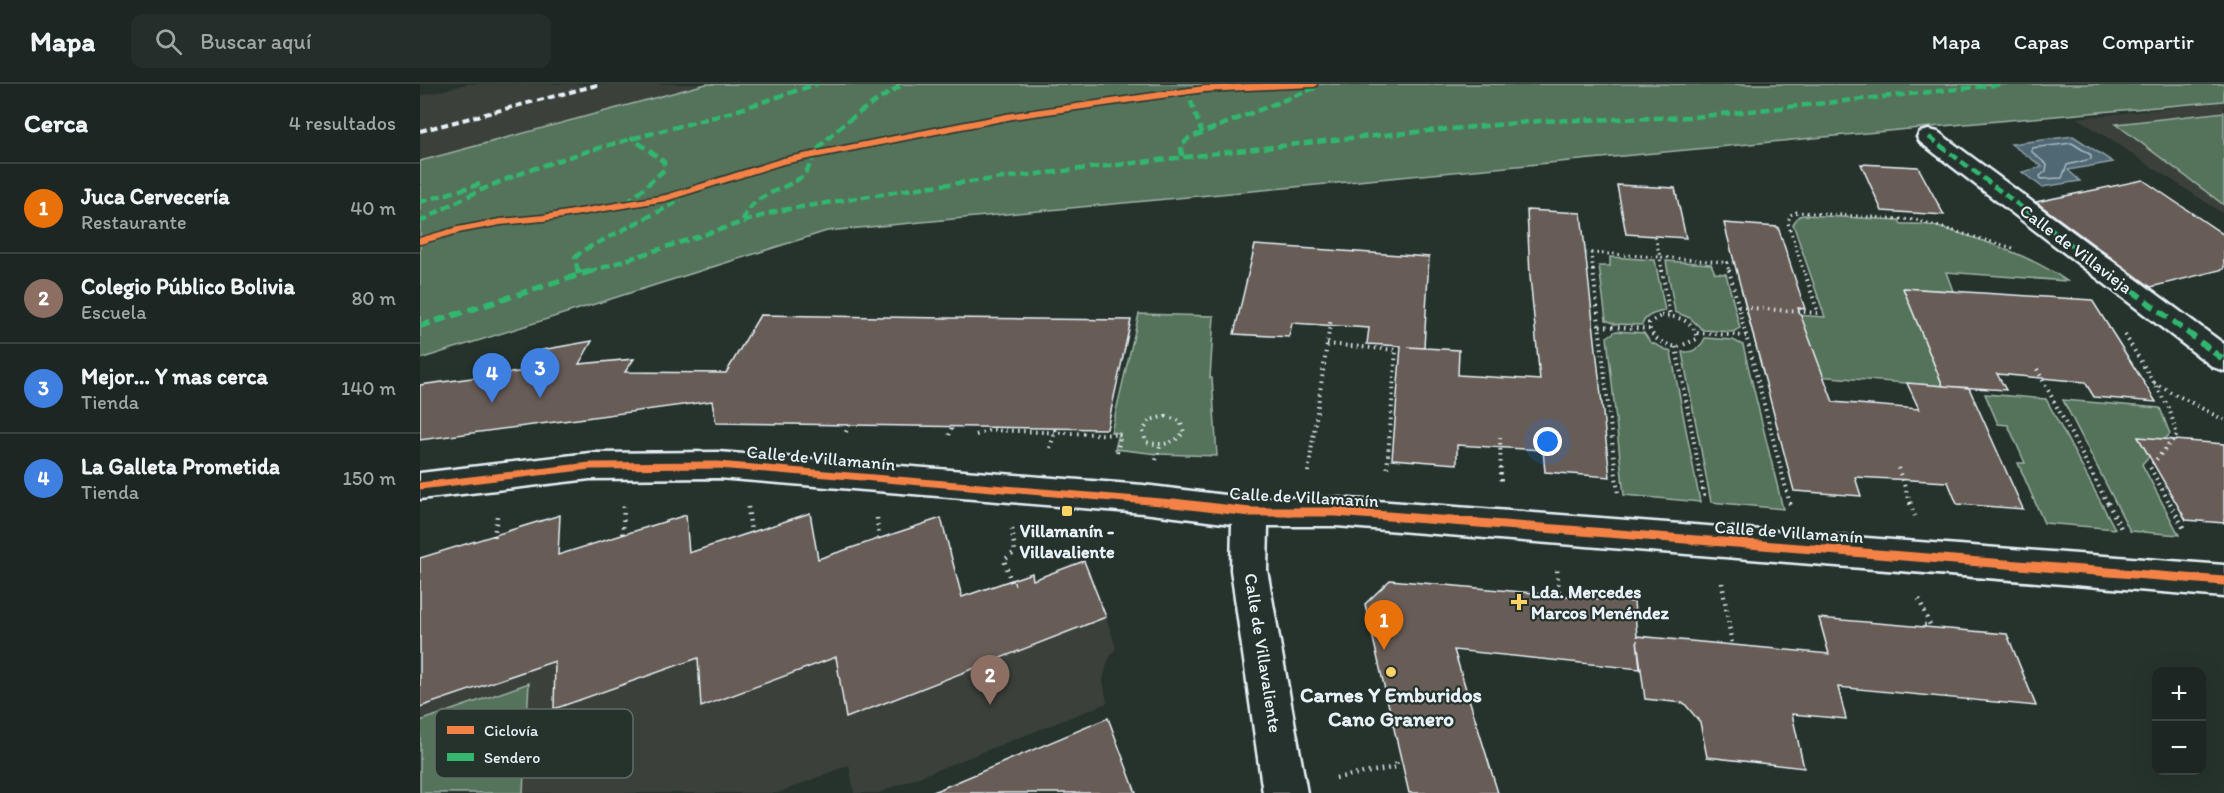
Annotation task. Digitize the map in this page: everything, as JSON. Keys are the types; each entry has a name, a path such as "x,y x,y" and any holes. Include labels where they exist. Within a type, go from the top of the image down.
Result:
{"street":[{"name":"Calle de Villavieja","path":"1929,137 2224,360"},
{"path":"2192,336 2224,329"},
{"name":"Calle de Villamanín","path":"420,486 590,466 718,465 1143,499 1250,512 1336,512 2224,582"},
{"name":"Calle de Villavaliente","path":"1250,512 1250,570 1285,793"}],"path":[{"path":"1738,307 1818,313 1788,223 1790,215 1797,212 1916,220 2024,252"},
{"path":"1912,213 1916,220"},
{"path":"1655,236 1670,316"},
{"path":"1585,253 1734,263"},
{"path":"1591,253 1619,499"},
{"path":"1727,262 1793,513"},
{"path":"1670,316 1688,321 1697,333 1697,339 1692,343 1676,347 1658,341 1649,329 1654,319 1670,316"},
{"path":"1308,473 1331,318"},
{"path":"1599,326 1649,329"},
{"path":"1697,333 1746,336"},
{"path":"2123,333 2169,408 2177,435 2150,467 2184,529"},
{"path":"1327,344 1396,350 1387,470"},
{"path":"1676,347 1706,507"},
{"path":"2037,369 2124,533"},
{"path":"2154,383 2224,420"},
{"path":"1166,416 1180,421 1184,432 1176,442 1160,446 1146,442 1143,431 1150,420 1166,416"},
{"path":"846,432 849,425"},
{"path":"949,435 952,427"},
{"path":"976,435 990,430 1055,430 1121,435 1116,456"},
{"path":"1050,448 1055,430"},
{"path":"1500,437 1501,489"},
{"path":"1158,454 1160,446"},
{"path":"1898,468 1918,525"},
{"path":"623,534 624,496"},
{"path":"747,497 751,533"},
{"path":"495,537 498,504"},
{"path":"876,516 879,538"},
{"path":"1010,517 1015,552 1004,560 1012,585 1017,583"},
{"path":"1554,593 1559,593 1557,565"},
{"path":"1722,580 1732,644"},
{"path":"1919,598 1930,625 1920,625"},
{"path":"1336,778 1397,766 1396,760"}],"shaded area":[{"path":"467,84 706,84 420,161 420,96"},
{"path":"2224,102 2224,214 2077,118"},
{"path":"1106,617 1116,648 1108,660 1103,680 1107,703 878,793 854,793 849,765 778,793 420,793 420,707 555,661 554,709 698,658 701,707 836,657 846,717"}],"green space":[{"path":"706,84 2224,84 2224,101 827,231 420,359 420,161"},
{"path":"2224,112 2224,205 2116,124"},
{"path":"1799,216 1899,220 1901,224 1934,226 2003,248 2037,263 2067,281 1946,272 1953,291 1903,288 1943,386 1763,372 1747,312 1825,317 1793,224"},
{"path":"1610,257 1655,260 1665,311 1648,317 1642,325 1615,324 1606,320 1599,266 1610,266"},
{"path":"1666,261 1711,264 1715,273 1726,274 1740,328 1733,332 1703,330 1690,318 1675,312"},
{"path":"1139,314 1214,316 1210,378 1212,378 1217,456 1158,454 1115,449 1119,433 1111,432"},
{"path":"1616,331 1644,333 1650,342 1671,352 1700,502 1624,495 1607,337"},
{"path":"1705,338 1733,340 1743,345 1783,509 1711,502 1682,352 1697,349"},
{"path":"1985,394 2046,399 2115,529 2044,523 2018,463 2025,463 2008,425 1998,424"},
{"path":"2063,400 2160,408 2170,434 2142,464 2179,535 2130,531"},
{"path":"529,683 528,709 454,709"},
{"path":"435,716 435,778 524,778 523,793 420,793 420,721"}],"water":[{"path":"2073,136 2113,162 2068,170 2080,181 2042,187 2022,172 2043,167 2011,144"}],"building":[{"path":"1861,164 1918,167 1944,215 1882,211"},
{"path":"2143,180 2224,235 2224,269 2151,287 2036,202"},
{"path":"1617,185 1675,188 1686,238 1626,234"},
{"path":"1527,210 1581,213 1610,477 1545,472 1543,450 1457,445 1457,464 1392,459 1401,346 1367,344 1369,328 1292,323 1289,337 1234,334 1255,245 1429,257 1424,348 1459,350 1458,375 1540,380 1530,276"},
{"path":"1724,223 1778,227 1805,309 1798,308 1833,402 1919,409 1907,383 1969,388 2023,509 1957,504 1948,482 1855,477 1861,496 1794,491"},
{"path":"1903,288 2092,300 2156,402 2094,397 2085,382 1997,374 2006,390 1943,386"},
{"path":"760,315 1131,320 1107,429 716,423 712,401 420,440 420,385 532,370 542,350 592,341 579,364 634,359 625,372 726,373"},
{"path":"2138,437 2224,444 2224,523 2186,520"},
{"path":"810,513 818,559 941,518 962,597 1032,573 1033,580 1084,561 1106,617 846,718 836,657 701,707 698,658 554,709 555,661 420,707 420,558 560,515 558,555 686,515 689,553"},
{"path":"1390,580 1634,602 1637,636 1829,654 1819,618 2007,634 2036,706 1838,687 1846,719 1792,714 1804,768 1707,757 1700,722 1684,703 1645,699 1637,640 1640,669 1454,650 1498,793 1409,793 1365,604"},
{"path":"1108,718 1136,793 931,793"}],"railway":[{"path":"420,131 601,84"}],"marked path":[{"path":"420,222 491,184 528,169 604,145 733,111 817,84"},
{"path":"743,221 747,211 756,202 804,175 817,150 838,129 870,105 904,84"},
{"path":"420,326 777,211 925,187 1350,138 1540,121 1694,117 2004,84"},
{"path":"1182,156 1181,146 1189,138 1317,87"},
{"path":"1186,88 1202,133"},
{"path":"627,203 664,170 664,162 631,137"},
{"path":"1929,137 2224,360"},
{"path":"420,202 480,184"},
{"path":"579,274 575,258 582,251 681,200"}],"cycle path":[{"path":"420,241 458,230 500,222 543,218 666,198 783,161 1012,116 1204,89 1314,84"},
{"path":"420,486 590,466 718,465 1143,499 1250,512 1336,512 2224,581"}],"place":[{"name":"Mejor... Y mas cerca","path":"540,398"},
{"name":"La Galleta Prometida","path":"492,403"},
{"name":"Villamanín - Villavaliente","path":"1067,511"},
{"name":"Lda. Mercedes Marcos Menéndez","path":"1519,602"},
{"name":"Juca Cervecería","path":"1384,650"},
{"name":"Carnes Y Emburidos Cano Granero","path":"1391,672"},
{"name":"Colegio Público Bolivia","path":"990,705"}]}
